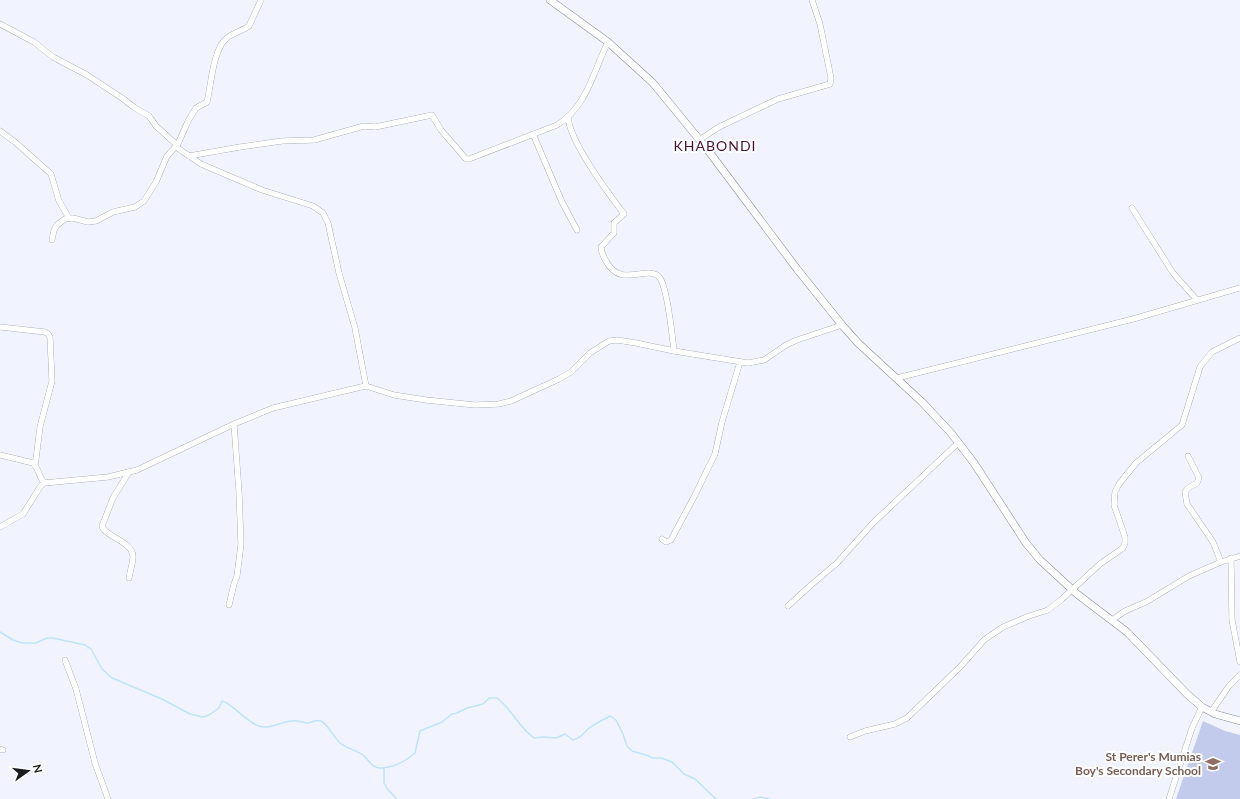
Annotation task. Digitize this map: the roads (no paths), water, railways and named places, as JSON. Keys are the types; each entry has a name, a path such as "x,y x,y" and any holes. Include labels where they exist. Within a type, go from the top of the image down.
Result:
{"street":[{"path":"52,240 54,230 57,225 69,218 92,222 96,221 113,212 135,207 146,198 160,175 167,156 177,146 188,121 196,108 207,102 216,57 222,43 229,36 249,26 261,0"},
{"path":"550,0 608,42 653,83 699,140 792,263 842,325 858,343 897,378 936,417 958,443 977,468 1030,549 1058,577 1112,620 1139,644 1168,677 1202,707 1211,712 1240,721"},
{"path":"699,140 719,127 778,99 830,84 831,78 820,24 812,0"},
{"path":"0,24 34,42 53,57 87,75 149,116 156,126 177,146 201,164 262,190 313,206 323,213 328,223 338,267 351,309 360,346 366,386"},
{"path":"189,156 240,147 314,140 364,126 375,126 432,115 441,130 467,159 557,125 568,117 587,92 608,42"},
{"path":"568,117 569,125 575,138 609,194 624,214 614,223 614,233 601,246 602,253 611,270 616,274 654,274 660,278 665,296 674,351"},
{"path":"0,131 15,142 51,174 59,201 69,218"},
{"path":"533,134 562,202 577,230"},
{"path":"1132,208 1173,273 1197,300"},
{"path":"897,378 1133,319 1240,288"},
{"path":"0,527 23,514 40,486 44,483 130,472 148,466 192,443 273,408 366,386 394,395 426,400 475,405 499,404 511,401 559,379 571,372 590,353 609,341 617,340 636,343 748,363 761,362 786,345 842,325"},
{"path":"0,327 45,332 50,337 52,381 40,427 35,465 44,483"},
{"path":"850,737 865,731 895,724 907,718 960,667 984,640 1003,627 1048,610 1073,590 1100,564 1123,548 1125,543 1123,530 1114,505 1115,492 1119,484 1136,463 1182,425 1200,367 1212,352 1240,338"},
{"path":"662,539 666,542 671,540 712,462 740,362"},
{"path":"229,605 237,576 241,544 234,424"},
{"path":"788,606 837,563 873,523 958,443"},
{"path":"0,455 27,461 35,465"},
{"path":"1188,456 1199,479 1197,483 1188,488 1185,492 1186,501 1213,542 1221,562"},
{"path":"129,578 133,556 131,550 126,544 104,530 102,524 113,498 130,472"},
{"path":"1112,620 1125,611 1146,602 1189,576 1231,558 1240,556"},
{"path":"1231,558 1232,620 1240,662"},
{"path":"65,660 76,689 95,763 108,799"},
{"path":"1211,712 1229,686 1240,675"},
{"path":"1169,799 1192,728 1202,707"}],"waterway":[{"path":"0,632 13,640 22,643 36,643 47,638 53,638 85,645 91,649 102,669 112,678 162,699 190,714 203,717 209,715 219,708 222,701 226,702 254,724 263,727 291,721 309,723 320,720 342,744 363,755 376,767 384,769 384,783 388,790 397,799"},
{"path":"382,768 400,764 415,753 420,731 442,722 452,714 483,704 489,698 497,698 507,707 524,729 534,738 556,738 565,734 573,740 578,739 590,727 610,716 616,720 627,746 632,751 653,758 662,758 672,762 684,774 695,779 716,799"},
{"path":"754,799 760,797 770,799"}],"place":[{"name":"St Perer's Mumias Boy's Secondary School","path":"1213,764"}],"district":[{"name":"KHABONDI","path":"715,146"}]}
